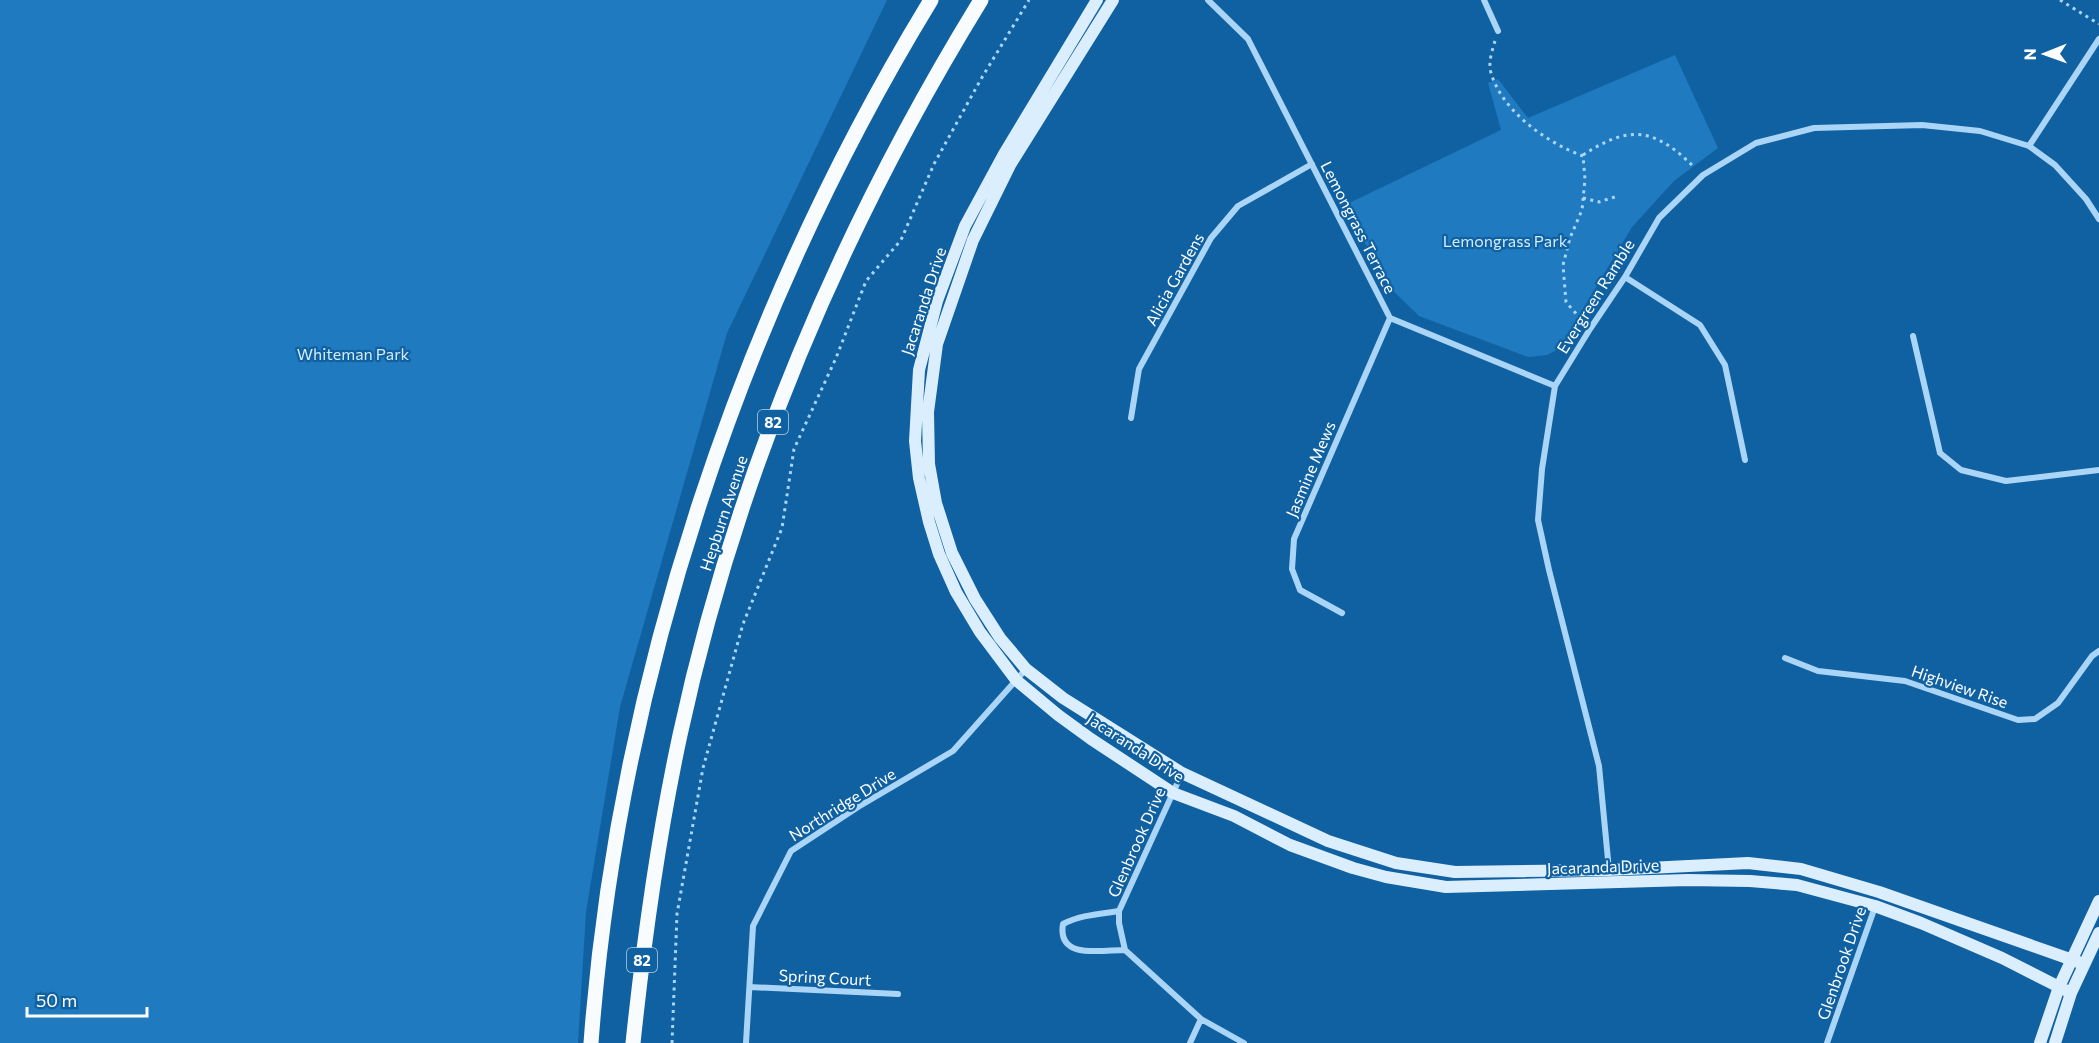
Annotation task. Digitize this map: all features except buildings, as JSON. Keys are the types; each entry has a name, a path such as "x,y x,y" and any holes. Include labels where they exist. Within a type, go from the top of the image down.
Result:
{"main road":[{"name":"Hepburn Avenue","path":"591,1043 601,949 625,797 657,650 699,506 750,364 810,226 878,92 932,0"},
{"name":"Hepburn Avenue","path":"633,1043 644,944 666,805 698,660 739,518 789,380 848,244 915,112 981,0"}],"street":[{"name":"Jacaranda Drive","path":"1097,0 1004,153 972,211 937,301 919,370 915,404 915,441 929,522 939,554 956,592 980,632 1016,680 1083,733 1173,793 1234,816 1290,845 1353,868 1386,877 1446,887 1609,876 1748,863 1801,869 1880,892 2084,964"},
{"name":"Jacaranda Drive","path":"1113,0 1010,165 973,240 937,344 928,412 929,464 936,503 952,553 975,599 1000,638 1026,669 1081,710 1182,773 1328,841 1396,863 1455,872 1750,881 1797,885 1875,906 2002,958 2071,993"},
{"name":"Lemongrass Terrace","path":"1208,0 1248,39 1390,318 1556,386"},
{"path":"1484,0 1498,31"},
{"path":"2029,146 2099,39"},
{"name":"Evergreen Ramble","path":"1609,876 1599,766 1538,520 1542,469 1556,386 1590,328 1625,277 1659,218 1703,175 1756,143 1814,128 1922,125 1980,131 2029,146 2055,165 2086,199 2099,219"},
{"name":"Alicia Gardens","path":"1131,418 1139,369 1211,238 1238,206 1312,164"},
{"path":"1625,277 1700,325 1725,365 1745,460"},
{"name":"Jasmine Mews","path":"1342,613 1300,590 1292,569 1294,539 1390,318"},
{"path":"1913,336 1940,453 1961,470 2006,481 2099,470"},
{"name":"Highview Rise","path":"1785,658 1818,671 1905,681 2018,720 2035,719 2058,703 2092,656 2099,651"},
{"name":"Northridge Drive","path":"746,1043 753,926 791,851 858,807 953,751 1026,669"},
{"name":"Glenbrook Drive","path":"1125,950 1119,923 1119,911 1182,773"},
{"name":"Glenbrook Drive","path":"1827,1043 1880,892"},
{"path":"2040,1043 2059,987 2099,901"},
{"path":"1119,911 1081,916 1070,920 1063,924 1061,934 1068,946 1078,950 1125,950 1201,1019 1245,1043"},
{"path":"2055,1043 2071,993 2099,933"},
{"name":"Spring Court","path":"750,987 898,994"},
{"path":"1190,1043 1201,1019"}],"path":[{"path":"672,1043 677,914 703,768 743,624 782,528 794,449 836,358 866,281 901,240 934,164 981,78 1029,0"},
{"path":"2060,0 2099,24"},
{"path":"1498,31 1490,58 1490,72 1500,95 1530,126 1555,145 1582,156"},
{"path":"1582,156 1604,142 1623,136 1638,133 1652,135 1683,156 1703,175"},
{"path":"1582,156 1585,179 1582,210 1570,238 1563,265 1566,302 1590,328"},
{"path":"1583,198 1599,202 1618,196"}],"green space":[{"name":"Whiteman Park","path":"0,0 887,0 727,333 620,707 586,912 578,1043 0,1043"},
{"name":"Lemongrass Park","path":"1675,55 1718,148 1674,181 1632,227 1559,349 1547,355 1528,357 1419,316 1387,285 1345,205 1501,130 1488,83 1498,79 1528,118"}]}
